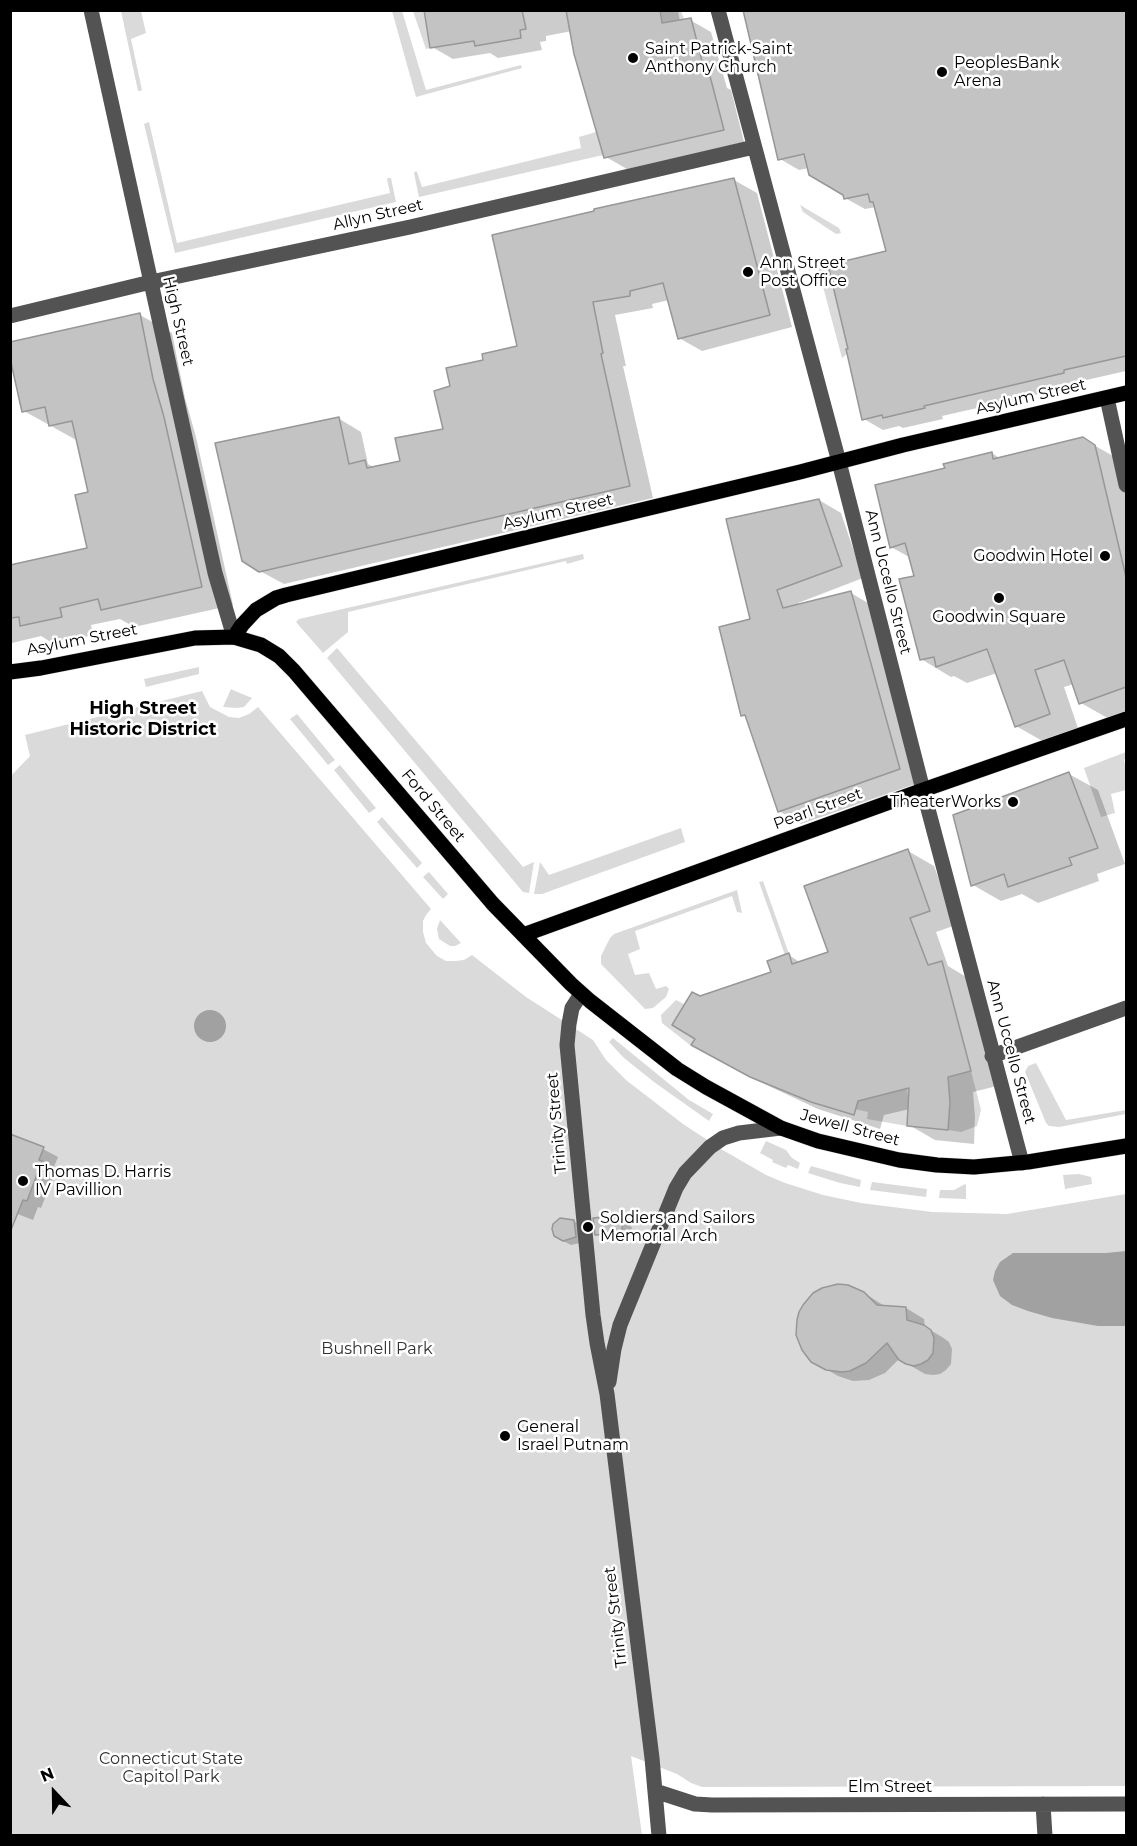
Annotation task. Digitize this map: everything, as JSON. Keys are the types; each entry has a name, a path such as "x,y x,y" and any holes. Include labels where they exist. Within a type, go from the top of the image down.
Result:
{"main road":[{"name":"Asylum Street","path":"10,672 41,668 185,639 212,636 234,637 256,610 286,595 1126,393"},
{"name":"Ford Street","path":"234,637 261,645 290,666 489,899 581,994 599,1008"},
{"name":"Pearl Street","path":"523,934 1126,719"},
{"name":"Jewell Street","path":"599,1008 677,1069 706,1087 782,1128 818,1141 899,1160 963,1167 1022,1163 1126,1146"}],"street":[{"name":"High Street","path":"91,10 215,573 234,637"},
{"name":"Ann Uccello Street","path":"718,10 1022,1163"},
{"name":"Allyn Street","path":"10,316 151,282 410,227 754,147"},
{"path":"1107,398 1126,485"},
{"name":"Trinity Street","path":"581,994 572,1008 567,1045 593,1315 607,1394 659,1836"},
{"path":"992,1056 1126,1008"},
{"name":"Trinity Street","path":"607,1394 620,1326 676,1188 685,1173 710,1147 723,1138 782,1128"},
{"name":"Elm Street","path":"655,1791 695,1804 712,1805 1126,1804"},
{"path":"1044,1804 1045,1836"}],"green space":[{"path":"121,11 141,11 146,33 131,39 142,90 140,91 138,91"},
{"path":"392,11 402,11 426,90 521,65 522,68 416,97"},
{"path":"413,11 424,11 430,48 426,49"},
{"path":"660,11 681,11 684,19 662,23"},
{"path":"149,122 177,243 390,193 388,178 391,178 396,202 175,253 144,124"},
{"path":"596,132 603,155 419,197 414,173 416,171 422,187 581,148 579,137"},
{"path":"800,205 839,228 841,233 836,234 803,212"},
{"path":"828,263 848,349 846,349 847,354 842,358 818,268"},
{"path":"583,554 584,559 567,564 566,561 348,612 348,632 323,653 296,622 299,619"},
{"path":"337,648 523,867 534,862 529,893 523,892 327,658"},
{"path":"199,667 199,674 146,687 144,679"},
{"path":"231,689 252,698 244,707 223,707"},
{"name":"Bushnell Park","path":"202,691 210,707 229,717 239,718 258,707 431,909 423,921 423,932 426,943 437,956 446,961 455,961 464,960 472,955 526,997 593,1040 606,1060 626,1080 683,1124 766,1175 823,1195 861,1203 932,1212 1007,1214 1126,1194 1126,1786 702,1787 677,1774 631,1756 642,1835 11,1835 10,777 30,756 25,735"},
{"path":"297,714 335,760 328,765 290,719"},
{"path":"1126,752 1124,760 1126,790 1111,794 1115,813 1101,817 1084,768"},
{"path":"340,765 376,808 369,813 334,770"},
{"path":"382,817 422,863 417,868 377,822"},
{"path":"681,828 685,842 542,894 534,894 540,862 549,875"},
{"path":"429,872 448,894 443,899 423,877"},
{"path":"763,881 789,954 785,955 759,882"},
{"path":"737,890 742,913 737,912 732,896 635,931 640,949 628,954 635,975 649,973 656,989 666,986 669,989 666,997 653,1008 645,1009 601,964 601,956 614,934"},
{"path":"440,920 461,943 450,946 439,939 437,929"},
{"path":"676,1000 684,1004 672,1025 695,1039 691,1045 662,1023 661,1015"},
{"path":"613,1038 689,1100 713,1114 709,1121 624,1058 609,1042"},
{"path":"1036,1063 1066,1120 1126,1110 1126,1114 1059,1127 1049,1126 1025,1072 1028,1066"},
{"path":"971,1071 981,1110 977,1126 961,1132 948,1130 950,1102 947,1078"},
{"path":"907,1088 909,1106 907,1126 867,1119 868,1112 855,1109 861,1091"},
{"path":"766,1141 786,1150 800,1163 798,1169 788,1165 786,1168 760,1153"},
{"path":"811,1166 861,1180 860,1187 808,1173"},
{"path":"1079,1174 1091,1177 1092,1184 1065,1189 1063,1175"},
{"path":"872,1182 927,1189 926,1197 870,1190"},
{"path":"965,1184 966,1199 939,1198 940,1190 954,1190"}],"shaded area":[{"path":"210,1010 221,1015 226,1026 221,1037 210,1042 199,1037 194,1026 199,1015"},
{"path":"1126,1251 1126,1326 1098,1326 1052,1318 1028,1311 1012,1305 1000,1296 993,1280 1000,1262 1013,1253"}],"building":[{"path":"424,10 522,10 526,29 520,30 521,38 475,46 474,41 430,48"},
{"path":"566,10 660,10 662,23 691,18 706,77 710,76 724,130 604,158 574,54"},
{"path":"743,10 1126,10 1126,356 924,406 925,408 883,418 882,415 862,420 828,265 886,251 873,202 870,202 868,194 844,199 843,195 809,175 804,154 778,160"},
{"path":"734,178 770,315 678,339 663,283 630,291 630,296 593,302 603,353 601,354 630,486 259,572 242,561 215,443 339,417 349,464 365,460 367,468 400,461 395,438 443,429 434,391 450,386 446,368 483,360 482,354 517,346 492,235 594,211 594,209"},
{"path":"140,313 153,379 164,417 202,587 101,610 98,599 60,608 62,617 20,626 19,617 10,618 10,565 87,548 75,495 88,492 72,421 49,426 45,407 22,412 10,358 10,342"},
{"path":"1083,437 1095,445 1126,577 1126,687 1079,704 1064,660 1035,670 1050,714 1015,727 987,649 936,667 934,657 920,660 899,579 914,576 905,543 890,548 875,485 945,468 943,464 992,452 993,459"},
{"path":"819,499 842,566 777,590 783,608 851,591 900,769 778,812 745,715 741,716 719,627 750,619 726,519"},
{"path":"1069,772 1098,848 1069,858 1072,865 1008,887 1004,874 971,886 953,815"},
{"path":"908,849 930,911 910,918 928,965 942,961 971,1071 948,1077 950,1102 948,1130 907,1126 909,1088 858,1101 854,1115 811,1102 750,1077 691,1045 695,1039 672,1025 692,992 700,996 771,972 767,961 789,953 792,964 828,952 804,886"},
{"name":"Thomas D. Harris IV Pavillion","path":"10,1134 44,1147 39,1160 42,1161 27,1201 23,1200 11,1230"},
{"path":"609,1213 615,1213 622,1218 620,1233 613,1236 595,1235 593,1218 603,1217"},
{"path":"560,1218 574,1220 576,1237 563,1241 554,1236 553,1224"},
{"path":"838,1284 848,1285 864,1292 877,1305 906,1307 907,1320 924,1325 931,1330 934,1338 933,1353 928,1360 914,1366 906,1364 899,1360 887,1343 866,1363 850,1371 826,1370 811,1362 802,1350 796,1335 799,1312 813,1293"}],"place":[{"name":"Saint Patrick-Saint Anthony Church","path":"633,58"},
{"name":"PeoplesBank Arena","path":"942,72"},
{"name":"Ann Street Post Office","path":"748,272"},
{"name":"Goodwin Hotel","path":"1105,556"},
{"name":"Goodwin Square","path":"999,598"},
{"name":"TheaterWorks","path":"1013,802"},
{"name":"Thomas D. Harris IV Pavillion","path":"23,1181"},
{"name":"Soldiers and Sailors Memorial Arch","path":"588,1227"},
{"name":"General Israel Putnam","path":"505,1436"}],"district":[{"name":"High Street Historic District","path":"143,719"}],"park label":[{"name":"Connecticut State Capitol Park","path":"171,1768"}]}
